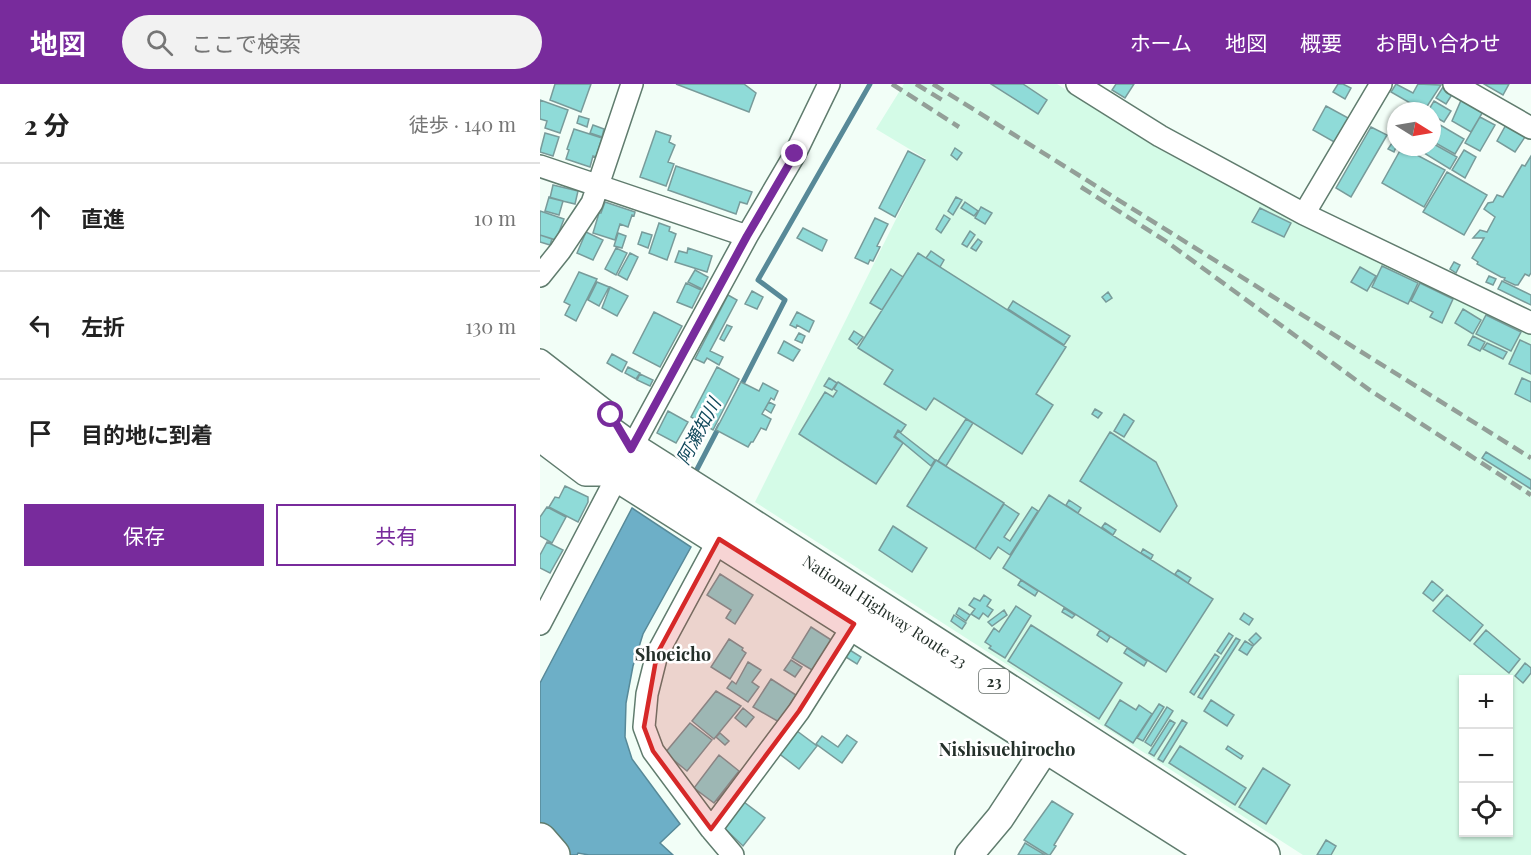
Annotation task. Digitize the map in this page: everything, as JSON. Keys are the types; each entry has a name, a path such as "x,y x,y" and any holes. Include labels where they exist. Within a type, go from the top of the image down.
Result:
{"main road":[{"name":"National Highway Route 23","path":"540,383 624,468 669,475 722,523 854,624 1263,855"},
{"name":"National Highway Route 23","path":"540,416 624,468 722,523 1054,736 1218,855"},
{"path":"540,840 553,855"}],"street":[{"path":"540,276 592,203 632,84"},
{"path":"540,624 747,236 795,154 828,84"},
{"path":"1077,84 1160,136 1304,214 1531,323"},
{"path":"1304,214 1381,84"},
{"path":"1454,84 1531,128"},
{"path":"540,166 747,236"},
{"path":"540,360 611,415 624,468"},
{"path":"540,441 585,476 624,468"},
{"path":"722,523 657,654 647,694 644,727 653,751 733,855"},
{"path":"711,829 799,711 854,624"},
{"path":"969,855 1000,818 1054,736"}],"highlighted area":[{"path":"719,539 854,624 799,711 711,829 653,751 644,727 657,654"}],"shaded area":[{"path":"904,84 1057,84 1157,148 1299,224 1531,334 1531,855 1303,855 755,502 926,159 876,129"}],"water":[{"path":"632,508 691,547 643,634 633,666 626,703 625,737 632,759 680,824 660,843 673,855 578,853 577,855 540,855 540,683"}],"building":[{"path":"555,84 591,84 581,112 550,100"},
{"path":"676,84 744,84 756,93 749,112"},
{"path":"991,84 1023,84 1047,100 1038,114"},
{"path":"1116,84 1134,84 1125,98 1112,90"},
{"path":"1338,84 1351,88 1345,99 1333,92"},
{"path":"1396,84 1413,93 1418,84 1441,85 1430,102 1408,102 1391,92"},
{"path":"1484,84 1509,84 1503,95"},
{"path":"1443,87 1453,93 1446,104 1436,98"},
{"path":"1462,98 1484,110 1471,132 1452,121"},
{"path":"540,100 568,110 560,133 545,128 547,121 540,119"},
{"path":"1441,105 1451,111 1444,122 1441,120"},
{"path":"1326,106 1350,119 1336,143 1313,130"},
{"path":"579,116 589,119 587,127 577,123"},
{"path":"1480,117 1495,125 1480,151 1465,143"},
{"path":"1507,123 1527,134 1515,152 1497,141"},
{"path":"593,125 604,129 602,137 590,133"},
{"path":"1441,126 1464,139 1455,154 1441,146"},
{"path":"1371,127 1387,135 1351,197 1336,188"},
{"path":"574,129 602,138 590,167 566,159"},
{"path":"656,131 671,136 669,142 675,145 668,162 674,164 666,186 640,177"},
{"path":"545,133 559,137 553,156 540,152"},
{"path":"955,148 962,153 957,160 951,155"},
{"path":"1441,148 1457,157 1450,169 1429,156 1441,156"},
{"path":"1464,150 1476,157 1465,178 1452,170"},
{"path":"908,151 925,160 895,217 879,208"},
{"path":"1397,156 1419,156 1445,170 1424,207 1382,183"},
{"path":"1531,156 1531,273 1529,276 1525,274 1518,285 1515,285 1477,264 1478,262 1472,258 1484,238 1473,238 1480,230 1487,232 1495,217 1484,209 1488,203 1493,202 1497,195 1503,197 1522,165 1525,166"},
{"path":"676,166 752,192 747,204 740,202 736,214 668,190"},
{"path":"1447,172 1487,195 1464,235 1423,212"},
{"path":"553,185 578,191 575,204 550,198"},
{"path":"549,197 563,201 559,215 545,211"},
{"path":"956,197 962,200 953,215 948,211"},
{"path":"605,202 635,212 628,227 620,224 615,240 593,233"},
{"path":"965,202 978,211 974,216 961,208"},
{"path":"981,207 992,213 985,224 975,218"},
{"path":"1260,208 1291,223 1284,237 1252,222"},
{"path":"540,211 564,219 556,240 540,235"},
{"path":"944,215 950,219 941,233 936,229"},
{"path":"875,218 888,224 877,246 880,247 873,261 870,260 868,264 855,258"},
{"path":"659,223 670,227 669,231 676,234 667,260 649,253"},
{"path":"803,228 827,240 822,251 797,238"},
{"path":"970,231 975,235 967,247 962,244"},
{"path":"586,232 603,240 593,260 577,253"},
{"path":"642,232 652,235 648,248 638,244"},
{"path":"618,233 626,236 622,248 614,246"},
{"path":"540,235 552,239 550,245 540,242"},
{"path":"978,239 982,242 976,251 971,248"},
{"path":"616,248 627,253 616,275 605,269"},
{"path":"688,248 712,256 707,272 675,262 679,251 687,253"},
{"path":"931,251 944,260 940,267 926,258"},
{"path":"630,253 638,257 627,280 618,275"},
{"path":"918,253 1066,347 1036,394 1053,405 1022,454 934,398 926,410 884,384 893,370 858,348"},
{"path":"1454,262 1460,265 1456,273 1450,269"},
{"path":"1382,266 1418,283 1408,304 1372,287"},
{"path":"1360,267 1376,276 1367,291 1351,282"},
{"path":"891,269 903,277 882,310 870,303"},
{"path":"695,270 708,277 702,289 688,282"},
{"path":"579,272 597,279 576,321 565,315 570,305 564,302"},
{"path":"1489,276 1496,279 1493,285 1486,282"},
{"path":"1502,281 1531,295 1531,305 1498,289"},
{"path":"597,282 609,287 599,306 588,300"},
{"path":"686,283 701,290 692,308 677,302"},
{"path":"1420,283 1453,299 1442,323 1430,317 1433,312 1411,301"},
{"path":"610,287 628,296 617,316 602,308"},
{"path":"752,291 763,297 757,309 745,304"},
{"path":"1108,292 1112,298 1106,302 1102,297"},
{"path":"728,295 737,300 710,351 723,357 719,365 707,358 704,363 695,359"},
{"path":"1013,301 1070,336 1064,345 1008,309"},
{"path":"1463,309 1481,320 1473,334 1455,323"},
{"path":"654,312 682,326 660,367 633,353"},
{"path":"797,312 814,321 809,332 797,325 796,328 790,325"},
{"path":"1486,315 1521,332 1511,351 1476,334"},
{"path":"727,325 732,327 724,341 720,339"},
{"path":"854,331 863,337 857,345 849,339"},
{"path":"799,333 805,336 802,343 795,340"},
{"path":"1473,336 1485,342 1480,351 1468,345"},
{"path":"1520,340 1531,345 1531,374 1509,364"},
{"path":"784,341 800,350 793,361 778,353"},
{"path":"1487,343 1507,352 1503,359 1483,349"},
{"path":"612,354 627,362 622,372 607,363"},
{"path":"628,367 640,373 636,379 625,373"},
{"path":"717,367 739,379 713,430 691,417"},
{"path":"640,374 653,380 650,386 637,380"},
{"path":"829,378 837,383 832,390 824,386"},
{"path":"1522,378 1531,382 1531,402 1515,394"},
{"path":"741,382 759,391 763,383 778,391 774,400 771,398 762,414 771,419 766,430 761,428 748,447 716,430"},
{"path":"838,382 906,425 901,432 898,430 894,437 903,443 876,484 799,434 825,392 833,397 837,391 834,389"},
{"path":"769,402 775,405 771,413 765,409"},
{"path":"1095,409 1102,413 1098,418 1092,414"},
{"path":"668,411 688,422 676,443 657,433"},
{"path":"1124,414 1134,421 1124,437 1114,431"},
{"path":"966,419 973,423 946,466 938,461"},
{"path":"898,431 935,460 931,466 895,436"},
{"path":"1110,432 1156,462 1177,506 1160,532 1080,481"},
{"path":"1486,452 1531,480 1531,489 1482,458"},
{"path":"936,460 1004,503 975,549 907,506"},
{"path":"565,486 588,497 588,502 578,522 549,507 555,497 559,498"},
{"path":"1049,495 1213,599 1166,672 1003,568"},
{"path":"1069,500 1081,508 1078,513 1066,505"},
{"path":"1004,504 1019,514 1004,537 1010,541 1032,507 1038,511 1010,555 998,547 990,559 975,549"},
{"path":"547,507 566,517 552,543 540,536 540,517"},
{"path":"1105,523 1116,530 1113,535 1102,527"},
{"path":"893,526 927,548 912,572 879,550"},
{"path":"547,542 563,550 550,573 540,568 540,555"},
{"path":"1143,549 1153,555 1151,559 1141,553"},
{"path":"1178,570 1191,578 1188,583 1175,574"},
{"path":"720,574 753,595 735,624 726,618 731,610 707,595"},
{"path":"1021,580 1038,591 1035,596 1018,585"},
{"path":"1432,581 1443,590 1433,601 1423,593"},
{"path":"984,595 991,600 987,606 993,610 988,617 983,613 979,619 971,614 975,609 969,605 974,598 980,601"},
{"path":"1447,595 1483,625 1470,641 1433,611"},
{"path":"1016,606 1031,616 1005,658 989,648 991,646 985,642 994,628 999,632"},
{"path":"959,608 970,615 966,621 956,614"},
{"path":"1064,608 1075,615 1072,618 1062,612"},
{"path":"1004,610 1007,615 992,626 988,622"},
{"path":"1244,613 1253,619 1249,625 1240,619"},
{"path":"954,615 966,623 962,629 951,621"},
{"path":"1031,625 1122,683 1099,719 1008,661"},
{"path":"811,627 836,643 817,673 792,658"},
{"path":"1100,630 1110,637 1107,642 1097,635"},
{"path":"1486,630 1520,659 1509,673 1474,644"},
{"path":"1229,633 1233,636 1221,654 1217,651"},
{"path":"1256,633 1261,638 1254,645 1249,640"},
{"path":"1236,638 1240,640 1202,699 1198,697"},
{"path":"729,639 743,648 742,650 746,653 730,679 711,667"},
{"path":"1245,641 1253,646 1247,655 1239,650"},
{"path":"845,647 861,657 857,664 841,654"},
{"path":"1127,648 1147,661 1144,666 1124,653"},
{"path":"1215,654 1219,657 1194,695 1190,692"},
{"path":"791,660 802,667 795,677 784,670"},
{"path":"748,662 761,670 752,682 759,687 748,702 727,688 732,681 736,684"},
{"path":"1525,663 1531,668 1531,673 1523,683 1515,676"},
{"path":"771,679 796,695 779,722 753,707"},
{"path":"716,691 741,706 714,739 692,721"},
{"path":"1120,700 1136,710 1139,705 1152,714 1133,743 1105,725"},
{"path":"1211,700 1234,715 1227,726 1204,711"},
{"path":"1159,704 1164,707 1143,741 1137,738"},
{"path":"1167,707 1173,711 1151,746 1145,742"},
{"path":"743,708 754,717 746,727 735,718"},
{"path":"1170,720 1175,723 1154,756 1149,753"},
{"path":"1182,720 1187,723 1163,762 1158,759"},
{"path":"690,723 712,740 687,771 665,753"},
{"path":"793,728 817,746 799,769 777,752"},
{"path":"720,733 729,741 725,745 716,737"},
{"path":"847,735 857,742 842,763 816,744 822,736 838,747"},
{"path":"1180,746 1246,788 1235,805 1169,763"},
{"path":"1228,746 1243,756 1241,759 1226,749"},
{"path":"719,755 739,771 714,803 694,788"},
{"path":"1263,768 1290,785 1266,824 1239,807"},
{"path":"726,788 732,793 723,805 717,800"},
{"path":"740,799 765,818 743,846 720,824"},
{"path":"1052,801 1073,814 1054,845 1056,846 1048,855 1024,840"},
{"path":"1326,840 1336,846 1331,855 1317,855"},
{"path":"1025,843 1045,855 1018,855"}],"waterway":[{"name":"阿瀬知川","path":"740,388 785,300 758,280 870,84"},
{"name":"阿瀬知川","path":"694,475 720,425"}],"railway":[{"path":"892,84 959,127"},
{"path":"916,84 944,101"},
{"path":"933,84 1531,458"},
{"path":"1081,187 1167,242 1371,391 1531,495"}],"district":[{"name":"Shoeicho","path":"673,654"},
{"name":"Nishisuehirocho","path":"1007,749"}],"route":[{"path":"611,415 631,449 747,236 795,154"}]}
